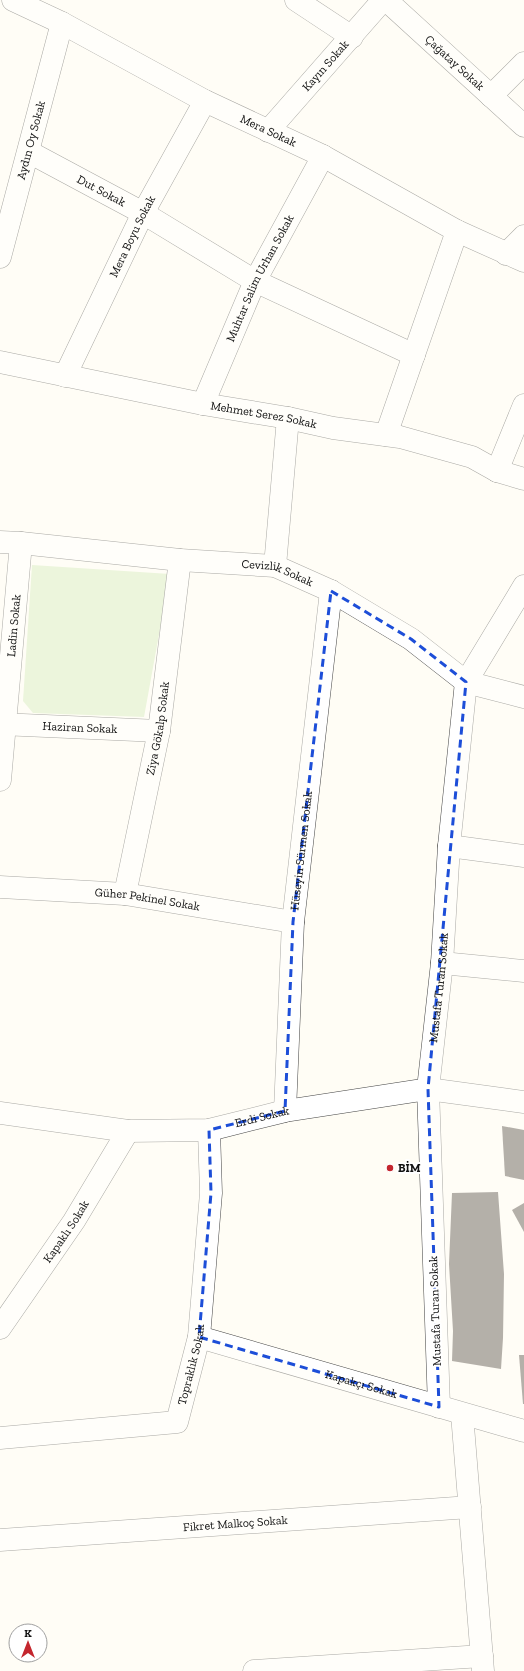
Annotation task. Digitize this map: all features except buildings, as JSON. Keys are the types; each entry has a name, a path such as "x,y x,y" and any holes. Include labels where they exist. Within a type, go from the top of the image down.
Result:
{"street":[{"name":"Mera Sokak","path":"12,0 62,23 205,101 268,132 323,156 457,231 515,258"},
{"path":"296,0 352,36"},
{"name":"Kayın Sokak","path":"268,132 385,0"},
{"name":"Çağatay Sokak","path":"385,0 524,126"},
{"name":"Aydın Oy Sokak","path":"0,256 29,152 62,23"},
{"path":"491,96 524,63"},
{"name":"Mera Boyu Sokak","path":"65,376 143,213 205,101"},
{"name":"Dut Sokak","path":"29,152 143,213 255,281 414,355"},
{"name":"Muhtar Salim Urhan Sokak","path":"203,404 255,281 323,156"},
{"path":"386,435 457,231"},
{"path":"515,258 524,236"},
{"name":"Mehmet Serez Sokak","path":"0,362 203,404 288,418 333,428 400,437 472,457 497,471 524,479"},
{"path":"497,471 524,405"},
{"path":"275,566 288,418"},
{"name":"Cevizlik Sokak","path":"10,543 180,560 275,566 331,591 411,639 466,682 524,696"},
{"name":"Ladin Sokak","path":"0,780 10,543"},
{"name":"Ziya Gökalp Sokak","path":"126,894 159,731 180,560"},
{"name":"Mustafa Turan Sokak","path":"439,1407 428,1090 442,962 449,846 466,682 524,586"},
{"name":"Hüseyin Sürmen Sokak","path":"285,1111 293,922 331,591"},
{"name":"Haziran Sokak","path":"3,724 159,731"},
{"path":"449,846 524,856"},
{"name":"Güher Pekinel Sokak","path":"0,887 126,894 293,922"},
{"path":"442,962 524,971"},
{"name":"Erdi Sokak","path":"0,1113 128,1131 209,1130 285,1111 428,1090 524,1102"},
{"name":"Topraklık Sokak","path":"0,1438 177,1422 199,1336 211,1193 209,1130"},
{"name":"Kapaklı Sokak","path":"0,1328 74,1221 128,1131"},
{"name":"Kapakçı Sokak","path":"199,1336 524,1431"},
{"path":"254,1671 482,1663 462,1414"},
{"name":"Fikret Malkoç Sokak","path":"0,1540 470,1507"}],"highlighted area":[{"path":"331,591 411,639 466,682 428,1089 439,1407 199,1337 211,1193 209,1130 285,1111 293,922"}],"green space":[{"path":"32,565 170,574 144,717 33,713 23,701"}],"place":[{"name":"BİM","path":"390,1168"}]}
